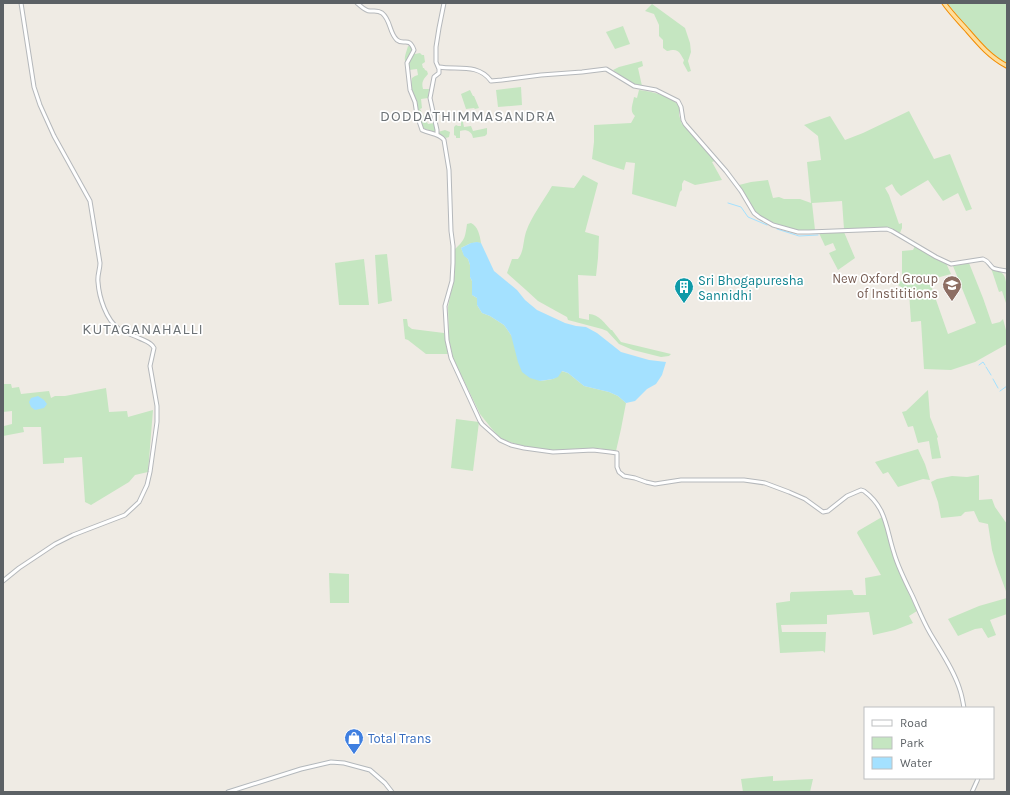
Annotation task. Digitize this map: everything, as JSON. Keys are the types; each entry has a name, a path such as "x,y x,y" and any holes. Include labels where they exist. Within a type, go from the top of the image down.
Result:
{"highway":[{"path":"944,3 950,12 984,50 1007,66"}],"street":[{"path":"3,581 55,544 73,535 125,515 139,502 150,472 157,416 150,366 154,348 150,343 119,329 110,319 104,306 98,283 100,263 90,201 54,136 40,105 34,87 21,3"},
{"path":"358,3 366,10 379,11 383,14 388,20 397,40 411,44 414,50 407,63 411,94 415,102 417,115 422,130 436,134 444,140 449,170 453,246 452,280 445,306 447,340 451,358 482,424 500,440 511,445 524,448 553,452 593,450 617,453 617,467 619,472 624,476 655,484 681,480 744,480 765,483 805,499 823,512 851,494 860,490 864,491 882,512 894,552 906,582 930,633 955,677 961,691 964,707"},
{"path":"436,134 437,130 430,98 434,77 439,73 439,67 436,62 436,47 444,3"},
{"path":"439,67 478,70 486,75 491,81 606,69 634,86 656,90 678,101 685,124 726,171 754,213 773,225 798,232 887,229 950,264 983,259 986,260 992,268 1007,271"},
{"path":"228,792 300,769 331,762 344,763 370,770 385,783 392,792"},
{"path":"972,792 978,779"}],"green space":[{"path":"1007,3 1007,63 998,58 974,36 948,4"},
{"path":"652,4 685,28 690,43 691,52 688,61 691,71 688,72 683,63 684,60 678,51 667,51 663,48 663,40 659,36 659,25 654,14 645,11"},
{"path":"623,26 630,44 615,49 606,32"},
{"path":"408,46 411,47 412,52 415,54 420,53 424,55 425,62 422,64 423,68 428,74 423,80 422,84 423,89 429,89 428,98 421,99 422,108 420,109 428,124 435,123 438,132 445,130 450,132 449,137 446,138 440,134 423,128 411,85 412,78 418,75 417,69 409,70 405,61"},
{"path":"642,61 643,66 638,68 642,86 630,82 613,70 619,67"},
{"path":"521,87 522,105 498,107 496,90"},
{"path":"470,90 479,108 466,109 461,94"},
{"path":"639,90 660,94 679,105 679,115 682,124 715,161 712,162 722,180 695,185 684,180 676,207 632,194 635,163 626,162 624,170 592,159 594,125 631,123 635,116 632,112 632,105 634,97 637,98"},
{"path":"909,111 934,159 950,154 972,209 966,211 958,193 943,201 928,180 901,196 892,184 885,188 899,224 902,223 900,233 890,228 881,227 844,229 842,201 812,203 815,230 798,231 761,218 754,211 739,185 768,180 773,198 779,197 784,199 800,199 811,203 807,162 821,160 818,136 804,125 830,116 845,140"},
{"path":"462,117 464,127 471,126 473,131 487,128 487,134 485,136 473,138 470,132 462,130 460,131 460,138 456,138 454,135 454,127 456,125 461,126 461,120 458,120 457,118"},
{"path":"583,175 598,183 585,232 599,236 596,276 578,275 579,318 589,320 589,314 593,314 602,320 612,330 621,342 671,354 669,356 661,357 633,350 619,344 607,331 568,320 567,317 538,301 507,273 512,259 518,259 520,256 528,226 552,186 574,188"},
{"path":"471,223 477,229 481,243 473,243 461,248 470,265 472,295 477,298 477,305 482,313 504,325 540,381 555,378 561,371 568,373 584,386 609,392 618,396 626,403 616,451 614,452 599,448 553,451 519,445 500,438 480,414 453,358 449,339 448,307 455,272 454,250 464,238 467,224"},
{"path":"844,232 855,258 838,270 829,253 836,250 833,243 825,246 819,233"},
{"path":"915,246 946,263 951,274 929,280 948,334 976,323 953,266 969,263 992,324 1000,322 1003,319 1007,334 1007,344 975,362 951,370 924,369 921,321 911,322 909,292 895,283 902,281 902,251 913,250"},
{"path":"387,254 392,301 378,304 375,255"},
{"path":"364,259 369,305 339,305 335,263"},
{"path":"991,268 1000,272 1005,277 1007,306 1002,291 999,292"},
{"path":"403,319 407,319 408,326 412,329 444,333 448,354 426,354 405,339"},
{"path":"3,384 11,384 12,388 19,387 21,394 49,391 51,398 55,396 65,396 106,388 109,412 127,411 128,417 153,410 148,472 135,475 129,482 91,505 85,502 82,457 64,458 64,463 43,464 41,427 23,427 24,432 3,436 3,425 12,424 12,411 3,412"},
{"path":"928,390 930,417 938,437 941,458 932,459 929,441 918,443 913,426 908,427 902,412 906,411"},
{"path":"456,419 479,422 473,471 451,468"},
{"path":"918,449 930,480 923,479 898,487 888,472 883,474 875,462 891,457"},
{"path":"979,475 979,500 992,499 995,507 1007,524 1007,594 992,550 988,524 979,522 974,511 965,512 961,516 941,518 938,502 931,482 937,479 952,476 967,477"},
{"path":"882,517 905,585 917,611 909,616 913,623 895,630 873,635 869,612 827,615 827,624 781,625 782,632 826,632 825,653 823,651 780,653 776,603 790,601 791,592 852,590 854,595 866,595 865,578 881,575 857,533"},
{"path":"329,573 349,574 349,603 330,603"},
{"path":"1007,598 1007,614 990,620 996,635 988,638 982,628 975,629 958,636 948,619 979,606"},
{"path":"773,776 773,781 813,779 810,792 743,792 741,779"}],"water":[{"path":"477,242 481,243 494,271 517,290 525,300 537,310 565,323 586,327 597,333 621,352 649,360 666,362 662,375 656,384 647,389 635,401 626,403 618,396 609,392 584,386 568,373 562,371 558,377 540,381 530,378 522,372 511,335 504,325 482,313 477,305 477,298 472,295 470,265 461,248"},
{"path":"38,396 47,404 44,408 35,410 31,407 29,402 31,398"}],"waterway":[{"path":"728,203 741,207 748,217 767,225"},
{"path":"777,229 799,236 818,235"},
{"path":"979,365 983,362 985,365"},
{"path":"986,367 991,375"},
{"path":"993,379 998,388"},
{"path":"1000,391 1007,386"}],"place":[{"name":"New Oxford Group of Instititions","path":"952,302"},
{"name":"Sri Bhogapuresha Sannidhi","path":"684,304"},
{"name":"Total Trans","path":"354,755"}],"district":[{"name":"DODDATHIMMASANDRA","path":"468,116"},
{"name":"KUTAGANAHALLI","path":"143,329"}]}
